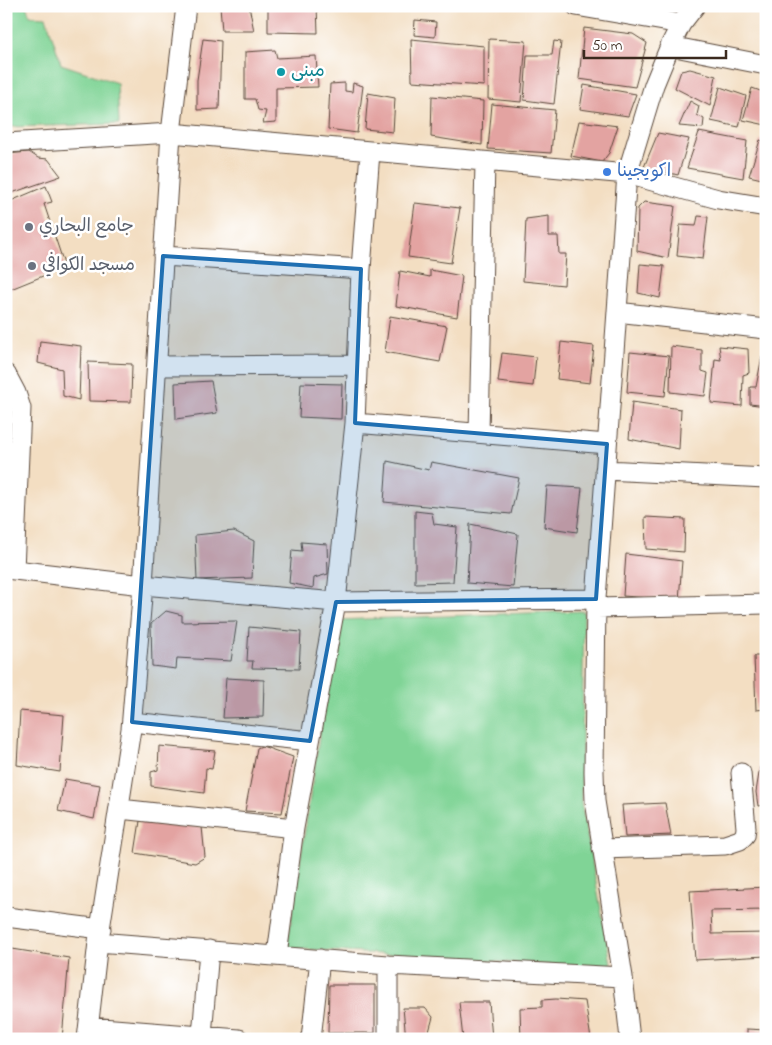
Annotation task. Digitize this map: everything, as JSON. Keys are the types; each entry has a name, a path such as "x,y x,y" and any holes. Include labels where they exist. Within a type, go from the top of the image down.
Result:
{"street":[{"path":"186,6 171,133 143,585 132,722 100,935 88,1033 202,1036 239,1039"},
{"path":"576,6 681,24"},
{"path":"630,1039 623,977 602,849 594,772 596,604 627,174 648,104 670,46 681,24 695,6"},
{"path":"670,46 766,66"},
{"path":"6,143 171,133 627,174 718,199 766,207"},
{"path":"276,955 294,828 336,602 355,423 361,269 370,152"},
{"path":"479,433 485,162"},
{"path":"163,256 361,269"},
{"path":"617,312 766,330"},
{"path":"157,366 356,365"},
{"path":"6,374 21,408 10,570 143,585 336,602 766,604"},
{"path":"355,423 607,444"},
{"path":"605,470 766,478"},
{"path":"132,722 310,741"},
{"path":"602,849 725,846 740,840 745,835 746,828 741,774"},
{"path":"120,809 294,828"},
{"path":"6,917 100,935 209,950 388,965 623,977"},
{"path":"202,1036 209,950"},
{"path":"311,1039 320,959"},
{"path":"388,965 388,1039"}],"highlighted area":[{"path":"163,256 361,269 355,423 607,444 596,599 336,602 310,741 132,722"}],"green space":[{"path":"6,6 26,6 30,16 46,17 61,64 117,83 119,124 6,127"},
{"path":"584,611 581,802 612,969 287,948 337,620"}],"building":[{"path":"220,6 249,6 254,31 222,31"},
{"path":"268,6 317,6 318,33 268,32"},
{"path":"415,20 436,22 435,37 414,35"},
{"path":"584,28 633,34 647,43 635,87 579,79"},
{"path":"203,39 221,41 219,109 197,110 197,80"},
{"path":"411,39 484,46 484,86 412,81"},
{"path":"489,39 526,41 521,102 488,99"},
{"path":"554,41 561,42 554,104 524,100 527,55 552,55"},
{"name":"مبنى","path":"275,50 277,58 316,56 318,87 276,88 276,122 263,123 266,111 258,110 255,99 245,99 245,52"},
{"path":"690,69 716,76 710,106 675,88 681,71"},
{"path":"345,83 345,91 352,92 353,83 363,86 357,133 328,129 330,84"},
{"path":"584,85 636,94 628,116 580,109"},
{"path":"720,87 746,96 739,127 711,121"},
{"path":"752,88 766,93 766,125 743,120"},
{"path":"368,93 395,98 393,132 365,129"},
{"path":"432,96 483,101 482,145 431,137"},
{"path":"690,101 699,106 697,115 704,119 703,128 679,126"},
{"path":"492,104 555,110 551,153 488,149"},
{"path":"579,121 618,126 609,153 602,162 571,156"},
{"path":"699,132 747,141 743,178 687,168"},
{"path":"658,133 689,139 678,175 644,167"},
{"path":"760,140 766,142 766,180 749,176"},
{"path":"29,152 38,158 48,159 61,176 6,195 6,154"},
{"name":"جامع البحاري","path":"46,186 52,202 44,204 65,267 6,291 6,203"},
{"path":"644,202 675,206 668,258 637,251 638,208"},
{"path":"415,203 460,208 451,263 408,257"},
{"path":"549,216 549,236 558,236 559,254 566,254 564,285 523,281 526,219"},
{"path":"698,216 708,217 703,259 677,256 680,225 696,226"},
{"path":"640,264 664,266 660,298 638,293"},
{"path":"430,270 462,276 457,317 396,306 400,271 430,277"},
{"path":"390,316 447,326 440,362 385,352"},
{"path":"40,341 81,346 79,400 63,396 62,369 38,363"},
{"path":"561,342 594,346 590,383 557,379"},
{"path":"671,346 702,350 702,371 708,373 705,396 670,392"},
{"path":"719,346 748,349 749,373 743,375 742,406 711,403 715,359 721,360"},
{"path":"630,352 669,356 665,396 627,392"},
{"path":"502,353 536,357 533,386 498,382"},
{"path":"762,356 766,356 766,406 750,404 750,387 756,387"},
{"path":"88,362 132,364 131,402 89,401"},
{"path":"211,381 217,413 176,419 175,383"},
{"path":"301,383 342,384 341,419 299,417"},
{"path":"632,402 681,409 679,449 629,439"},
{"path":"387,461 429,470 431,462 519,478 511,514 384,502"},
{"path":"547,486 582,488 577,532 544,527"},
{"path":"415,511 432,513 434,524 457,527 453,582 415,583"},
{"path":"645,517 685,519 684,552 646,549"},
{"path":"470,524 518,534 513,587 467,583"},
{"path":"234,531 254,541 252,578 197,580 195,535"},
{"path":"301,542 327,544 328,574 314,578 313,588 289,583 292,550 302,551"},
{"path":"626,554 682,561 679,600 623,596"},
{"path":"166,611 182,615 182,622 237,621 231,661 177,658 176,669 152,666 151,624"},
{"path":"249,627 301,632 299,669 252,668 253,661 247,661"},
{"path":"754,656 766,656 766,709 756,710"},
{"path":"226,678 264,680 263,717 223,718"},
{"path":"20,711 64,715 60,772 17,765"},
{"path":"159,746 215,751 212,769 206,768 204,793 151,786 151,772 158,770"},
{"path":"262,746 293,757 282,813 245,811 257,748"},
{"path":"766,766 766,805 758,806 756,792 760,767"},
{"path":"65,779 100,785 94,819 58,811"},
{"path":"665,803 671,835 625,837 622,805"},
{"path":"140,821 202,827 205,857 195,863 135,853"},
{"path":"766,887 766,910 711,911 712,934 766,933 766,956 695,960 690,891"},
{"path":"6,948 69,958 62,1039 6,1039"},
{"path":"329,985 375,985 375,1033 328,1033"},
{"path":"542,1000 585,1001 591,1039 521,1039 520,1008 542,1007"},
{"path":"459,1002 489,1002 492,1039 463,1039"},
{"path":"403,1008 425,1008 433,1017 427,1039 406,1039"},
{"path":"747,1029 766,1030 766,1039 747,1039"}],"place":[{"name":"مبنى","path":"281,72"},
{"name":"اكويجينا","path":"607,172"},
{"name":"جامع البحاري","path":"29,227"},
{"name":"مسجد الكوافي","path":"32,266"}]}
